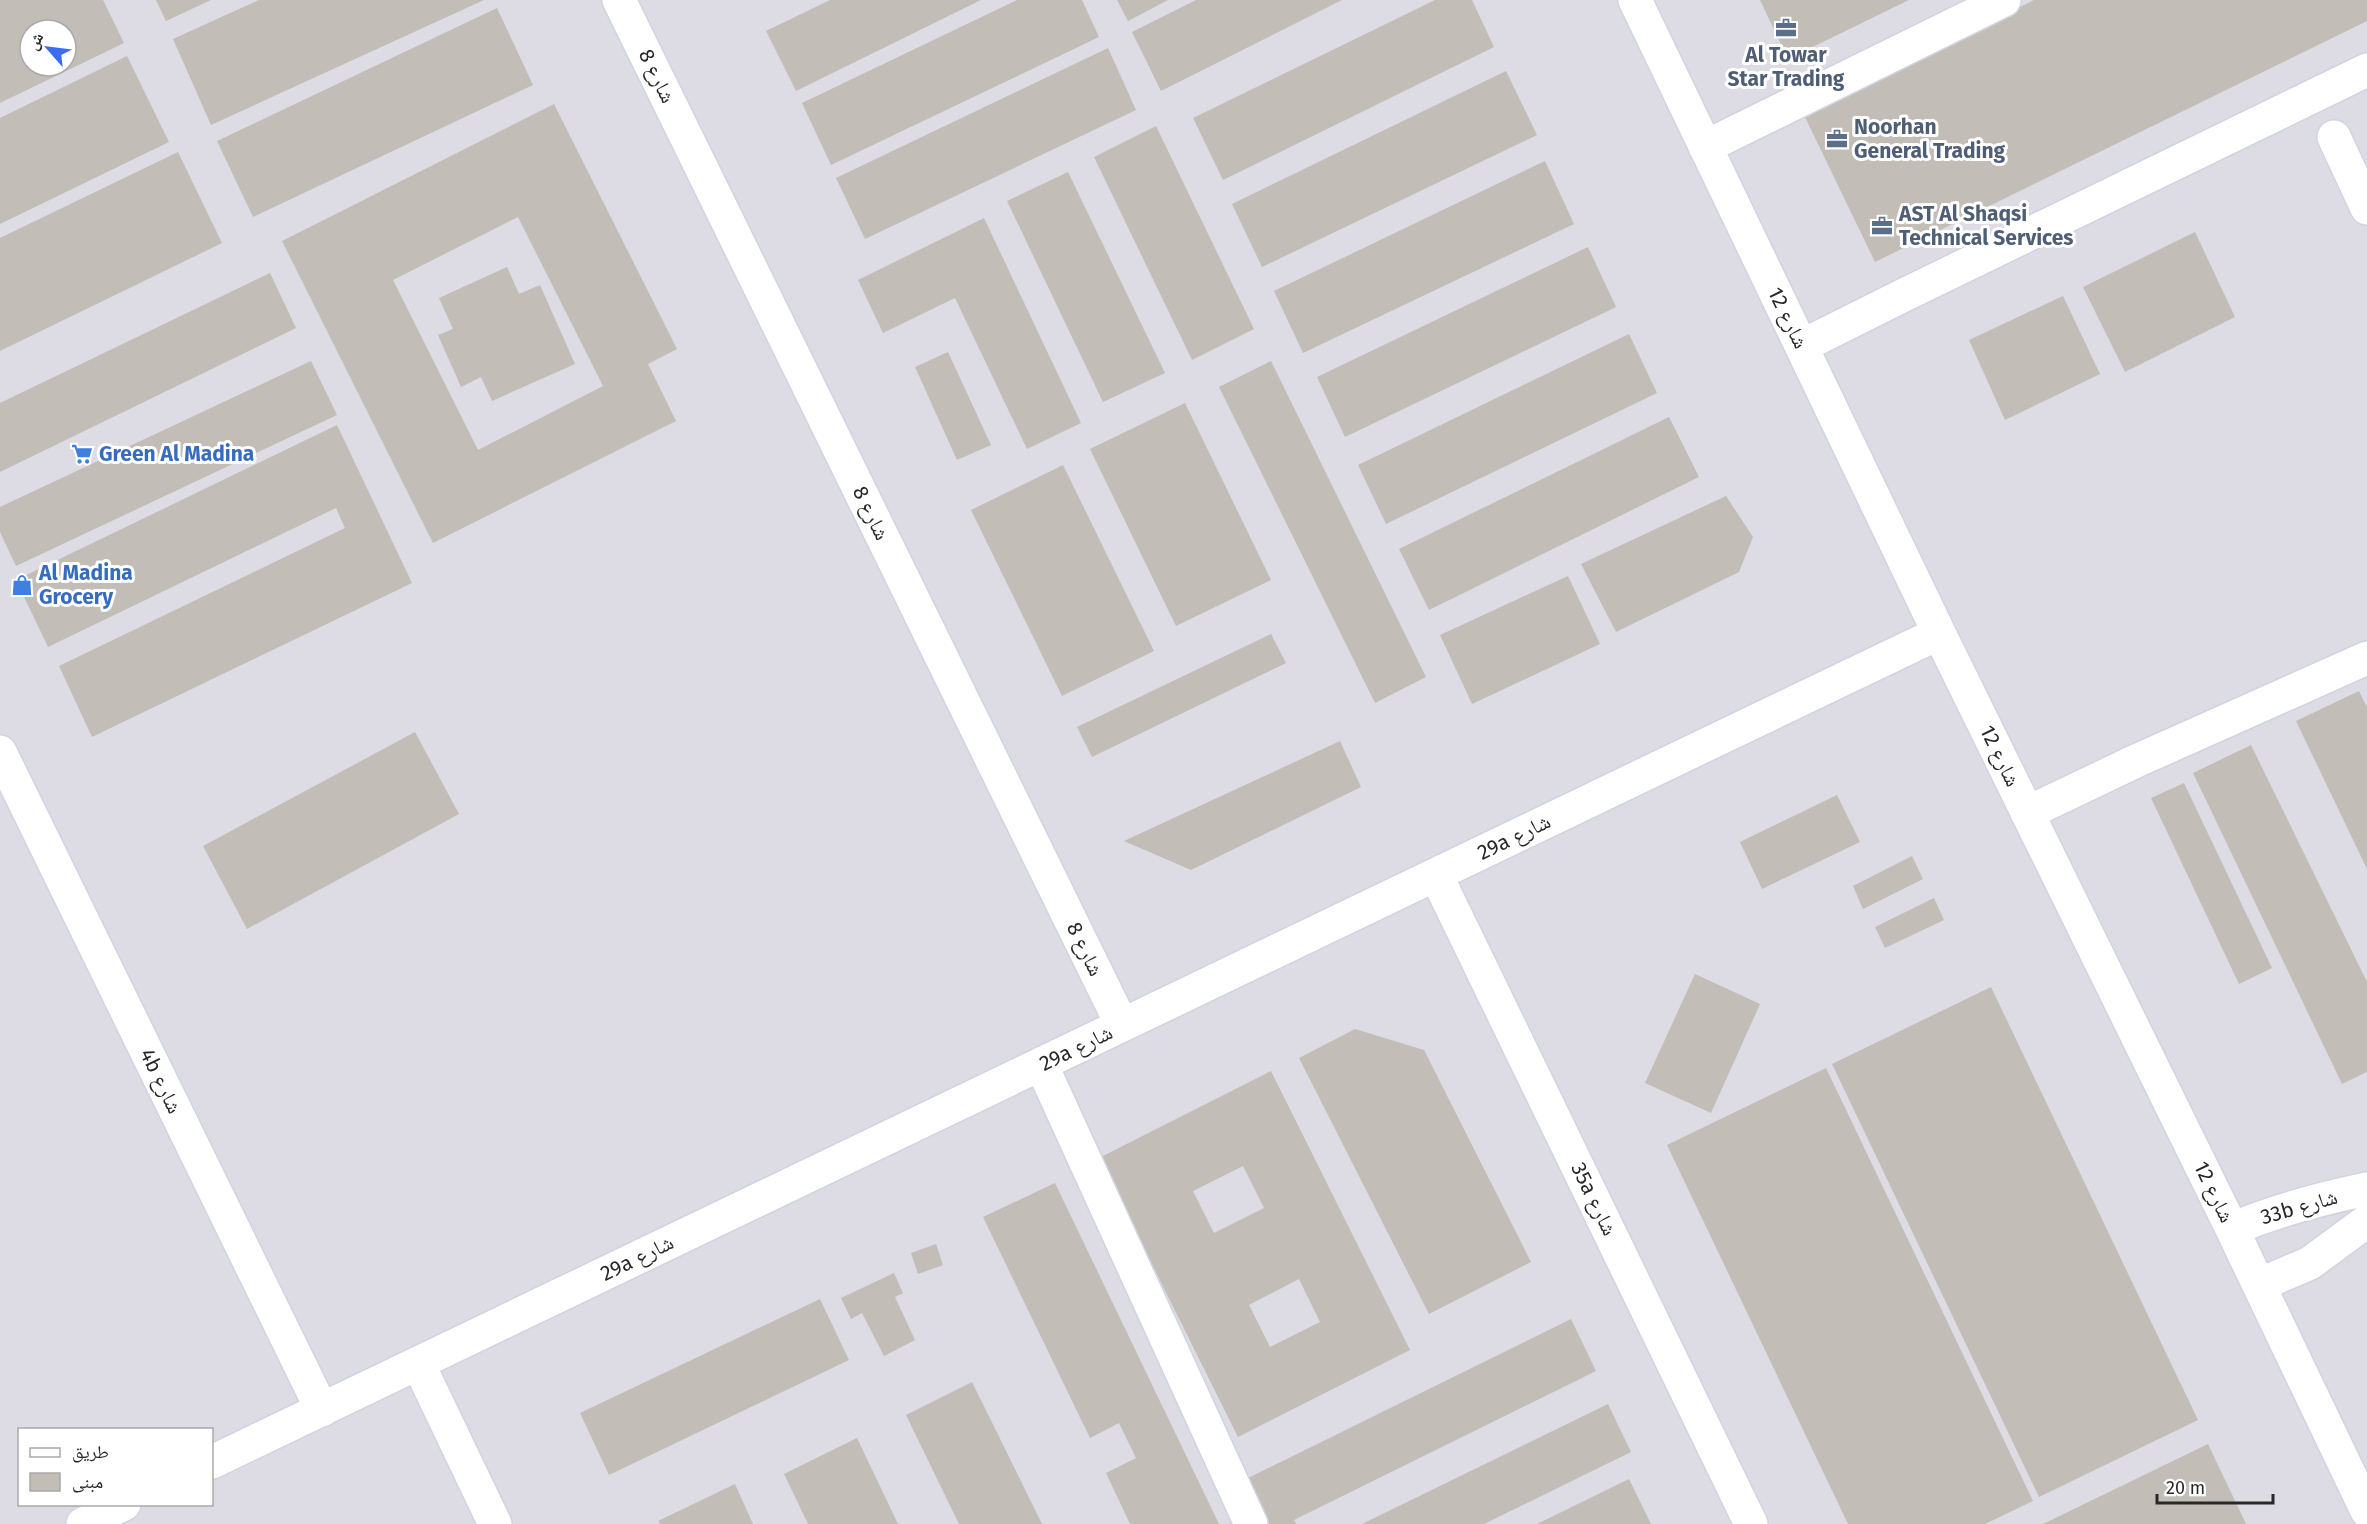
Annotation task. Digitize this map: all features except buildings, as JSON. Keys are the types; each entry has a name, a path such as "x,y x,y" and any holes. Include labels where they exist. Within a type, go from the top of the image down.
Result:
{"street":[{"name":"شارع 8","path":"619,0 1122,1025"},
{"name":"شارع 12","path":"1635,0 2367,1511"},
{"path":"1705,147 2004,0"},
{"path":"1802,346 2367,70"},
{"path":"2334,137 2367,208"},
{"name":"29a شارع","path":"213,1462 1940,633"},
{"path":"2027,813 2367,658"},
{"name":"4b شارع","path":"0,752 322,1410"},
{"name":"35a شارع","path":"1436,874 1751,1524"},
{"path":"1041,1064 1251,1524"},
{"name":"33b شارع","path":"2232,1229 2270,1213 2311,1201 2367,1189"},
{"name":"33b شارع","path":"2259,1286 2310,1263 2367,1221"},
{"path":"418,1363 495,1524"},
{"path":"83,1524 120,1506"}],"shaded area":[{"path":"0,0 2367,0 2367,1524 0,1524"}],"place":[{"name":"Al Towar Star Trading","path":"1786,28"},
{"name":"Noorhan General Trading","path":"1837,139"},
{"name":"AST Al Shaqsi Technical Services","path":"1882,226"},
{"name":"Green Al Madina","path":"82,454"},
{"name":"Al Madina Grocery","path":"22,585"}]}
